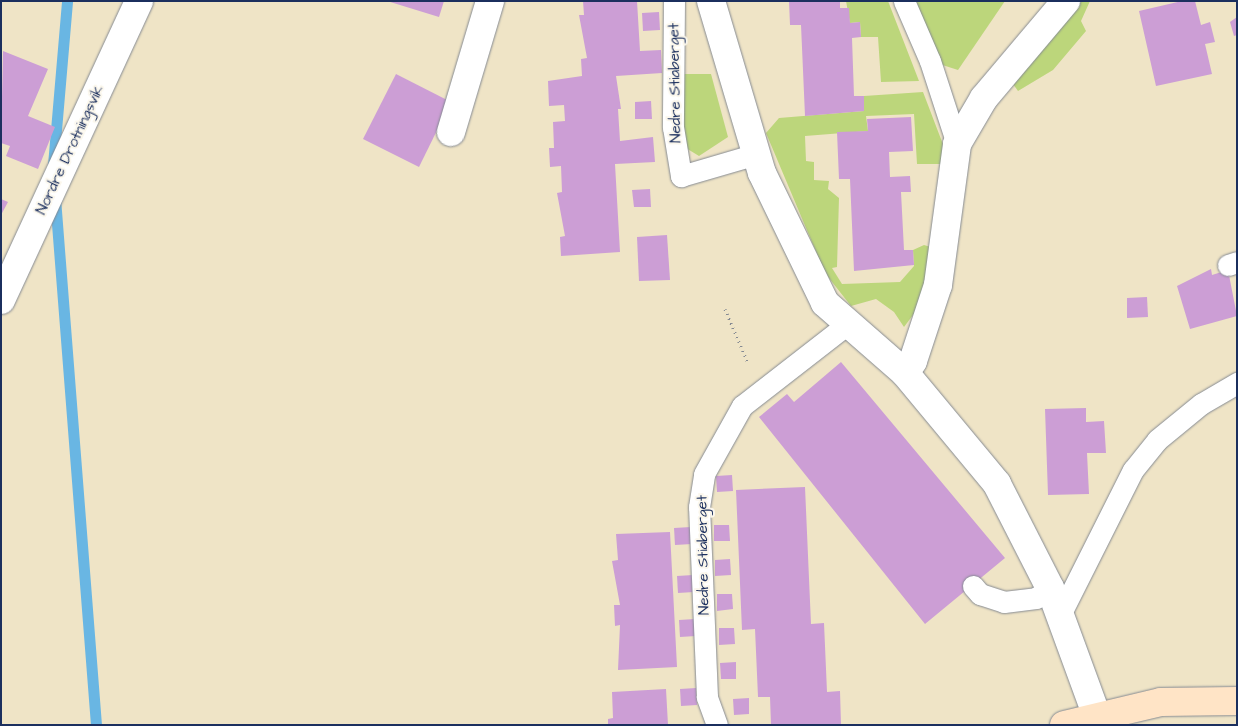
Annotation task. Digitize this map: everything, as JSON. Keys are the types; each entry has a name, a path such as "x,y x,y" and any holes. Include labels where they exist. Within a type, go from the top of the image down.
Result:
{"main road":[{"path":"1064,725 1096,714 1161,702 1237,701"}],"street":[{"name":"Nordre Drotningsvik","path":"1,300 139,1"},
{"path":"451,132 490,1"},
{"path":"710,1 756,154 825,303 846,325 904,373 997,484 1061,613 1096,714"},
{"path":"904,373 913,361 938,285 956,144 984,98 1066,1"}],"lane":[{"name":"Nedre Stiaberget","path":"674,1 673,127 681,176 756,154"},
{"path":"904,1 930,61 956,144"},
{"name":"Nedre Stiaberget","path":"703,725 707,697 699,507 704,474 742,406 846,325"},
{"path":"1061,613 1133,470 1157,440 1201,404 1237,383"},
{"path":"973,586 980,594 1004,602 1036,598 1050,588"},
{"name":"Nedre Stiaberget","path":"707,697 717,725"}],"path":[{"path":"724,309 741,350"}],"green space":[{"path":"846,1 888,1 919,81 881,82 878,37 861,37 860,22 850,23"},
{"path":"905,1 1005,1 958,70 930,61"},
{"path":"1076,1 1090,1 1081,21 1086,31 1053,70 1018,91 1013,84"},
{"path":"679,74 711,74 728,137 699,156 681,145"},
{"path":"923,92 944,147 944,164 917,164 914,114 866,116 868,131 805,136 806,161 814,162 814,180 829,181 828,189 839,198 837,267 832,268 842,284 900,282 914,266 913,250 924,245 934,248 931,273 916,311 904,327 894,312 876,299 851,306 825,273 766,133 779,118 864,111 864,96"}],"building":[{"path":"387,1 444,1 439,17"},
{"path":"583,1 637,1 640,51 661,50 662,73 616,76 621,109 618,109 620,141 653,137 655,162 615,164 620,252 561,256 560,237 565,236 557,193 562,192 561,166 550,167 549,148 554,148 553,122 565,121 564,105 549,106 548,81 582,76 581,59 587,58 579,15 584,15"},
{"path":"789,1 840,1 840,8 849,8 850,23 860,22 861,37 852,38 854,96 864,96 864,111 805,116 801,25 790,25"},
{"path":"1182,1 1195,1 1201,25 1210,22 1215,42 1205,44 1212,74 1156,86 1139,11"},
{"path":"659,12 660,30 643,31 642,13"},
{"path":"1237,17 1237,35 1234,36 1230,22"},
{"path":"3,51 48,69 28,116 55,127 38,169 6,156 10,146 1,143"},
{"path":"396,74 451,102 419,167 363,139"},
{"path":"651,101 652,119 635,119 635,102"},
{"path":"911,117 913,151 889,152 890,177 910,176 911,192 901,192 904,250 913,250 914,265 854,271 850,179 839,179 837,132 868,131 867,119"},
{"path":"650,189 651,207 634,207 632,190"},
{"path":"1,199 8,202 1,215"},
{"path":"667,235 670,280 639,281 637,237"},
{"path":"1211,269 1212,275 1228,270 1237,316 1190,329 1177,286"},
{"path":"1147,297 1148,317 1127,318 1127,298"},
{"path":"841,362 1005,558 925,624 759,417 787,394 794,402"},
{"path":"1086,408 1086,422 1104,421 1106,453 1087,453 1089,494 1048,495 1045,409"},
{"path":"732,475 733,491 717,492 716,476"},
{"path":"805,487 811,624 824,623 827,692 840,691 841,725 771,725 770,697 758,697 755,629 742,630 736,490"},
{"path":"714,525 729,525 730,541 714,541"},
{"path":"691,527 692,544 675,545 674,528"},
{"path":"670,532 677,667 618,670 620,625 615,626 614,605 620,605 612,561 618,560 616,534"},
{"path":"730,559 731,575 715,576 715,560"},
{"path":"693,575 694,592 678,593 677,576"},
{"path":"717,594 732,594 733,609 717,611"},
{"path":"695,619 696,636 680,637 679,620"},
{"path":"719,628 734,628 735,644 719,645"},
{"path":"736,662 736,679 721,679 720,663"},
{"path":"696,688 697,705 681,706 680,689"},
{"path":"666,689 668,725 608,725 608,719 613,718 612,692"},
{"path":"749,698 749,714 734,715 733,699"}],"waterway":[{"path":"53,165 67,1"},
{"path":"55,198 96,725"}]}
